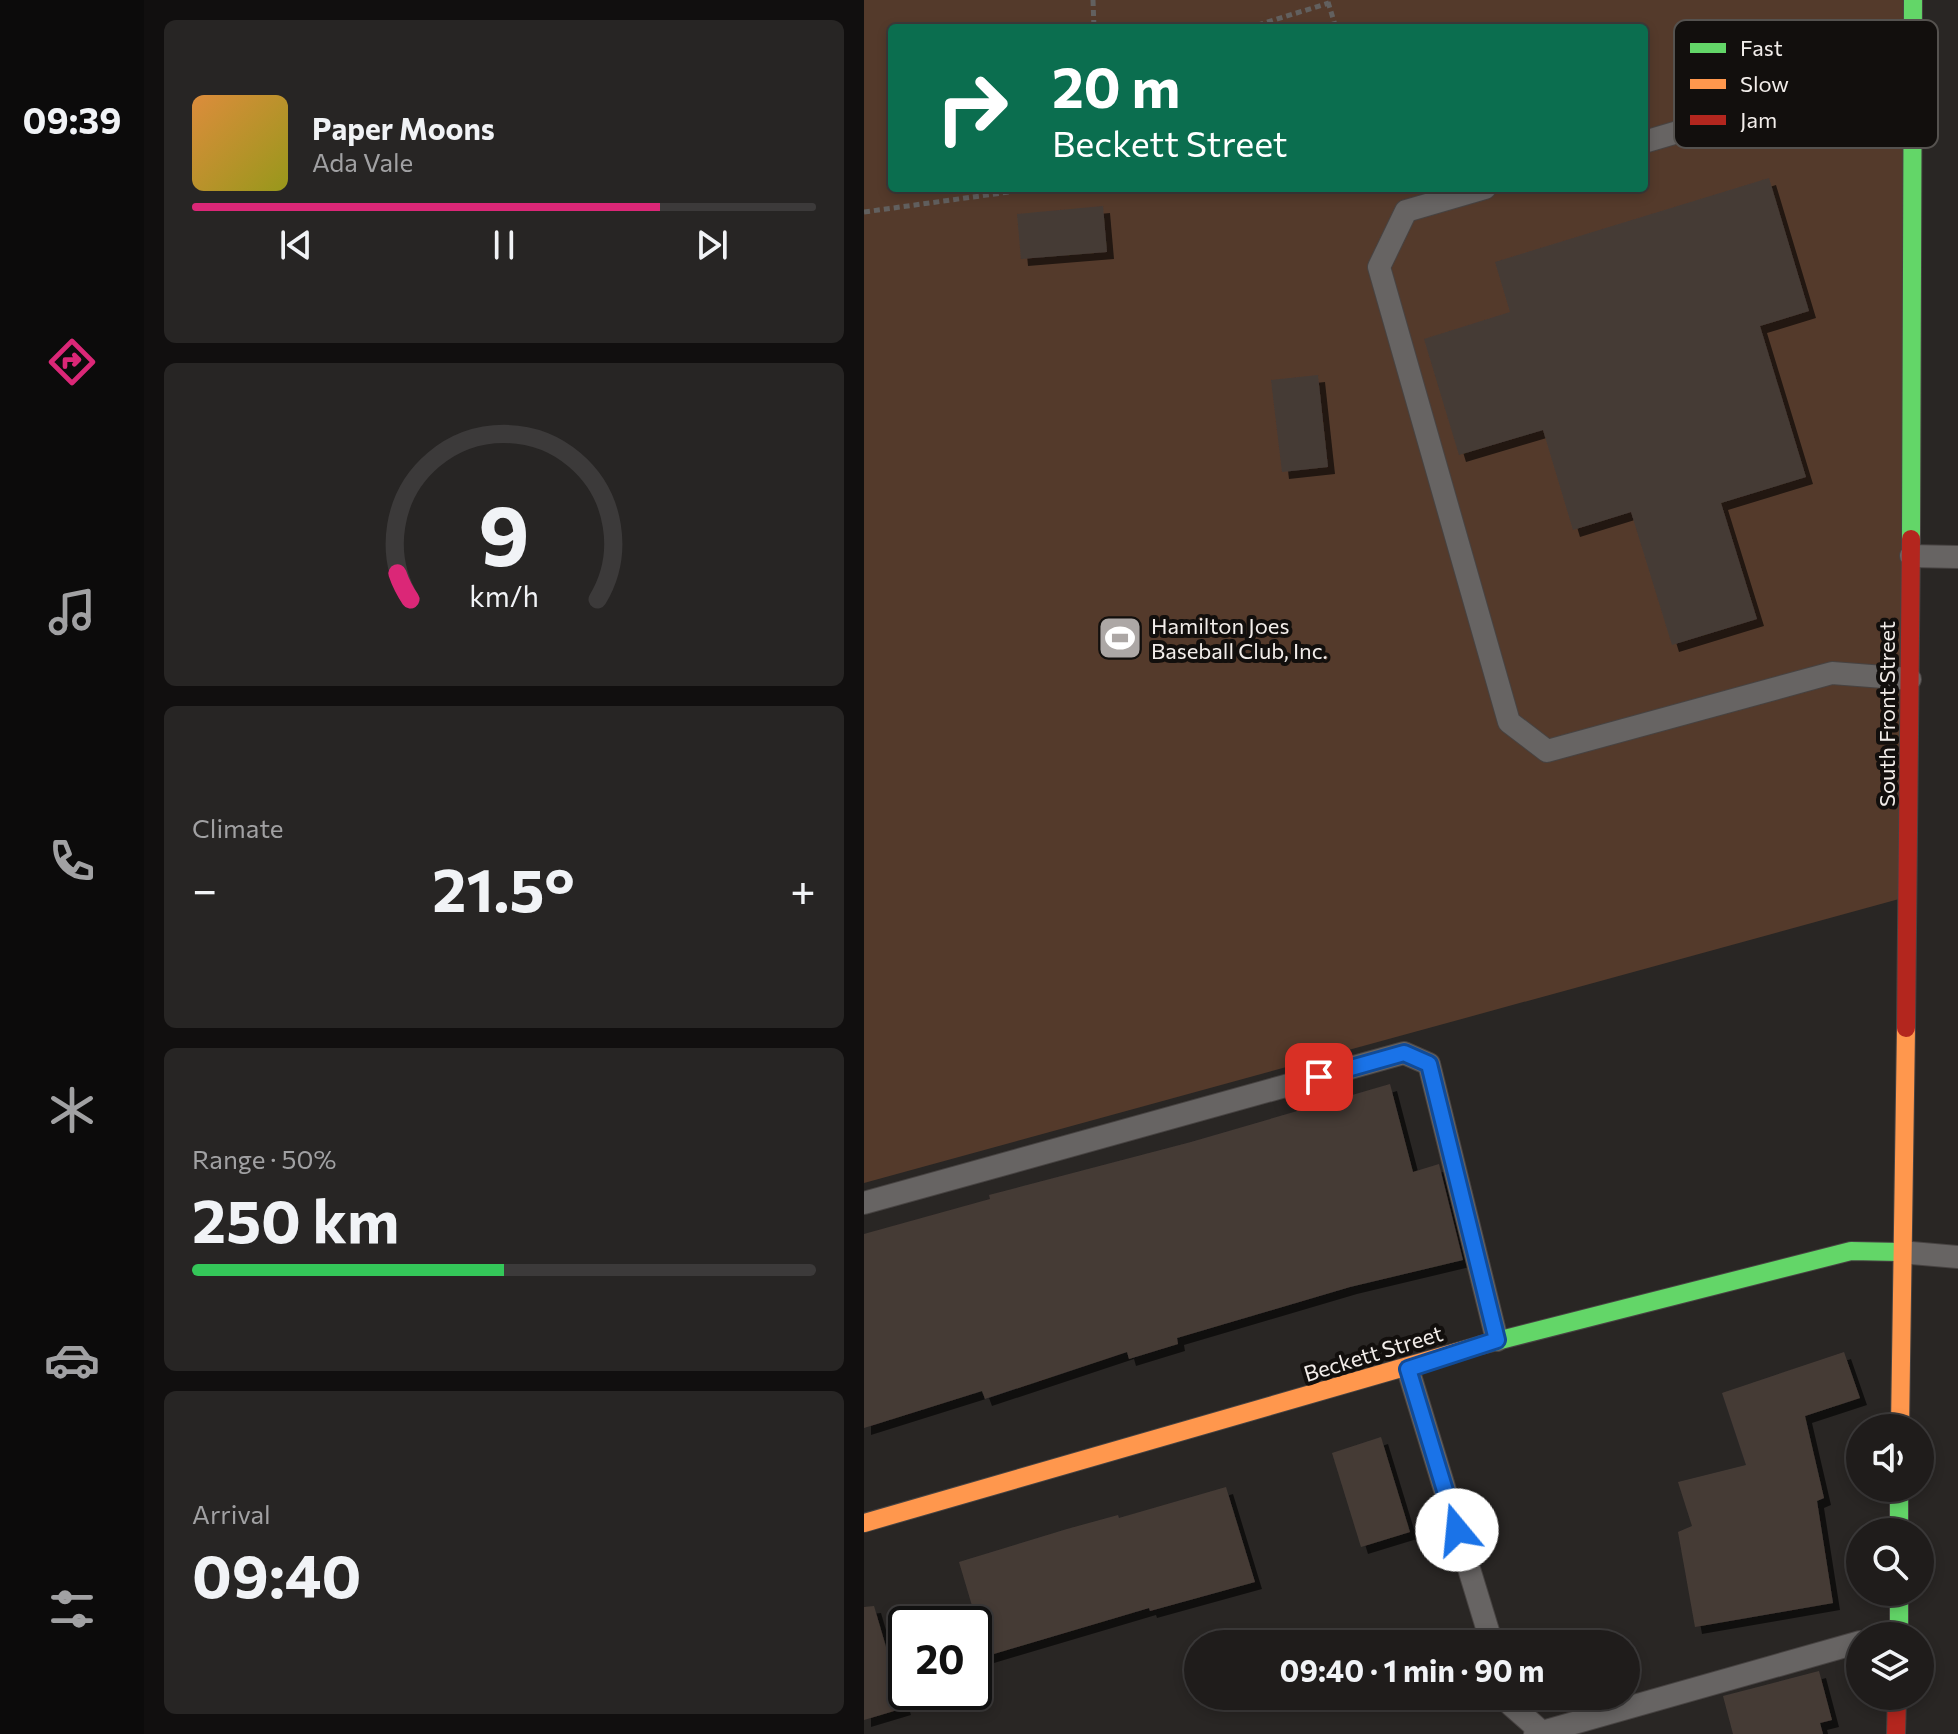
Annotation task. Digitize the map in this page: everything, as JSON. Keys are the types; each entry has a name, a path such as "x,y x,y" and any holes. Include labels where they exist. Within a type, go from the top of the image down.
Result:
{"street":[{"name":"South Front Street","path":"1913,0 1914,20"},
{"name":"South Front Street","path":"1900,1414 1900,1252 1910,896 1913,148"},
{"name":"Beckett Street","path":"864,1523 1408,1369 1497,1340 1851,1251 1900,1252"},
{"path":"1896,1734 1897,1710"}],"lane":[{"path":"1648,141 1674,133"},
{"path":"1471,192 1406,211 1379,267 1509,722 1547,751 1832,673 1910,679"},
{"path":"1911,556 1958,557"},
{"path":"864,1203 1404,1053 1429,1064 1497,1340"},
{"path":"1900,1252 1958,1257"},
{"path":"1408,1369 1488,1630"},
{"path":"1516,1710 1541,1733 1846,1646"}],"path":[{"path":"1093,0 1094,24"},
{"path":"1260,24 1328,1 1335,24"},
{"path":"864,212 1009,192"}],"shaded area":[{"path":"864,0 1913,0 1913,20 1674,20 1674,148 1913,148 1910,896 864,1183"}],"building":[{"path":"1769,178 1809,311 1760,326 1806,477 1721,503 1757,619 1672,645 1631,512 1573,530 1543,430 1459,455 1424,339 1510,312 1495,262"},
{"path":"1103,206 1107,252 1021,259 1017,214"},
{"path":"1318,375 1328,467 1282,472 1271,380"},
{"path":"1390,1084 1413,1172 1439,1164 1463,1260 1350,1287 1177,1338 1178,1344 1129,1359 1127,1352 985,1399 982,1391 864,1428 864,1234 990,1199 989,1195 1191,1142"},
{"path":"1844,1352 1860,1398 1805,1416 1824,1498 1817,1501 1833,1603 1695,1627 1678,1532 1692,1526 1678,1482 1746,1465 1722,1393"},
{"path":"1381,1437 1410,1532 1361,1547 1332,1453"},
{"path":"1226,1487 1255,1582 1150,1611 1149,1608 992,1655 992,1606 972,1606 959,1562 1067,1529 1118,1515 1119,1518"},
{"path":"874,1606 888,1654 888,1710 897,1710 864,1720 864,1607"},
{"path":"1819,1671 1832,1720 1820,1723 1823,1734 1733,1734 1723,1696"}],"traffic: fast":[{"path":"1913,0 1913,20"},
{"path":"1911,539 1912,148"},
{"path":"1481,1345 1851,1251 1900,1252"},
{"path":"1899,1502 1899,1518"},
{"path":"1899,1606 1899,1622"}],"traffic: slow":[{"path":"1900,1414 1906,1028"},
{"path":"864,1523 1481,1345"}],"traffic: jam":[{"path":"1906,1028 1911,539"},
{"path":"1896,1734 1897,1710"}],"place":[{"name":"Hamilton Joes Baseball Club, Inc.","path":"1120,638"}],"route":[{"path":"1319,1077 1404,1053 1429,1064 1497,1340 1408,1369 1457,1530"}]}
